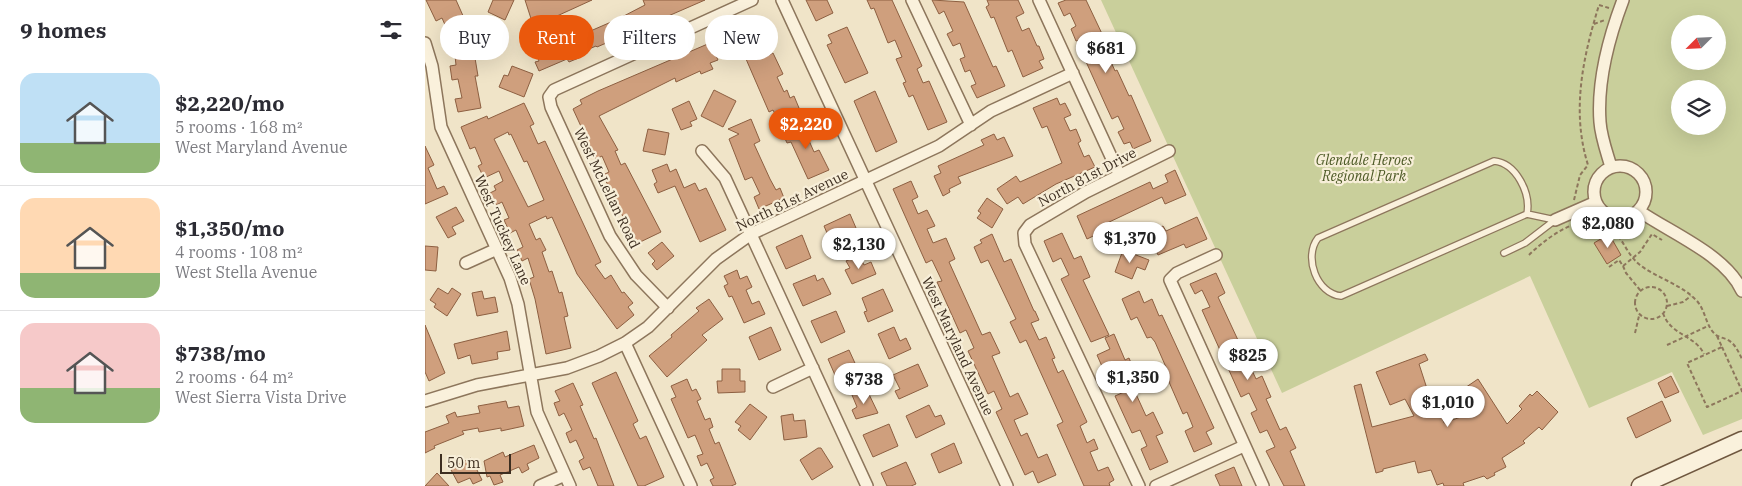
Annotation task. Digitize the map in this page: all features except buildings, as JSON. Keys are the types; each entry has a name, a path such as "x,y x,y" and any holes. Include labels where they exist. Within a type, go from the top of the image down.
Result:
{"main road":[{"path":"1640,486 1742,440"}],"street":[{"name":"West McLellan Road","path":"668,308 636,275 610,236 551,107 549,96 554,90 752,0"},
{"name":"West Maryland Avenue","path":"782,0 1007,486"},
{"path":"913,0 971,125"},
{"path":"1039,0 1119,174"},
{"path":"1611,167 1600,123 1600,98 1614,29 1623,0"},
{"name":"West Tuckey Lane","path":"425,43 432,66 441,127 497,249 518,304 537,412 570,486"},
{"name":"North 81st Avenue","path":"425,401 457,390 583,364 625,343 648,327 715,259 751,234 939,146 1015,99 1073,73"},
{"path":"702,151 725,178 867,486"},
{"name":"North 81st Drive","path":"1139,486 1025,244 1023,233 1030,224 1119,174 1169,151"},
{"path":"1611,167 1629,167 1643,178 1647,195 1639,211 1633,216 1615,218 1607,215 1596,202 1595,185 1604,171 1611,167"},
{"path":"1555,220 1596,202"},
{"path":"1639,211 1718,261 1731,274 1742,291"},
{"path":"465,263 497,249"},
{"path":"1216,255 1177,273 1170,280 1263,486"},
{"path":"625,343 691,486"},
{"path":"773,387 813,368"},
{"path":"1156,486 1244,446"},
{"path":"540,486 565,475"}],"lane":[{"path":"1527,214 1529,206 1527,197 1515,172 1502,162 1494,161 1318,238 1313,245 1311,263 1322,287 1327,292 1341,296 1527,214 1555,220"},
{"path":"1503,253 1525,243 1555,220"}],"path":[{"path":"1569,202 1575,199 1580,175 1589,165 1579,124 1579,98 1593,24 1601,0"},
{"path":"1599,5 1611,9 1609,14"},
{"path":"1593,24 1608,18"},
{"path":"1529,254 1547,240 1573,225 1584,222 1596,222 1617,231 1634,258 1641,265 1691,296 1702,307 1709,326 1717,336 1722,347 1742,391 1707,407 1687,363 1722,347"},
{"path":"1623,266 1634,258 1652,234 1662,240"},
{"path":"1609,267 1619,260 1626,273 1641,290"},
{"path":"1635,333 1639,314 1634,303 1641,290 1649,286 1660,290 1666,298 1667,306 1663,313 1651,319 1639,314"},
{"path":"1667,306 1683,302 1691,296"},
{"path":"1663,313 1669,326 1697,344 1705,355"},
{"path":"1667,345 1709,326"},
{"path":"1717,336 1731,341 1742,359"}],"green space":[{"name":"Glendale Heroes Regional Park","path":"1101,0 1742,0 1742,419 1703,435 1672,372 1589,408 1530,276 1282,393"}]}
